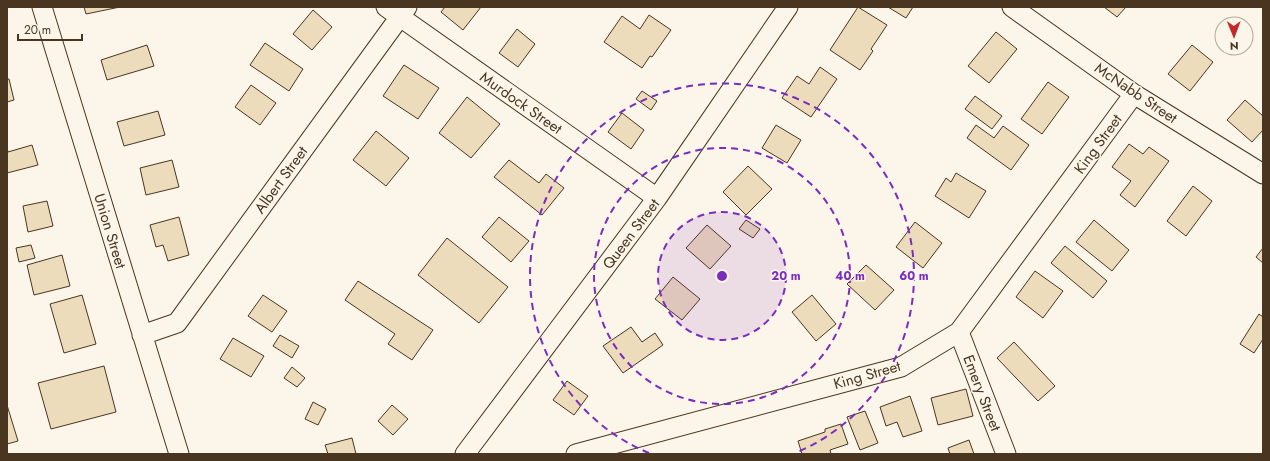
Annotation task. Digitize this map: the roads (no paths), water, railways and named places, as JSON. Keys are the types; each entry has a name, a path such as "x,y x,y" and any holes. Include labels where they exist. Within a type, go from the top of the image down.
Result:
{"street":[{"name":"Union Street","path":"42,7 179,454"},
{"name":"Queen Street","path":"465,454 657,198 788,7"},
{"name":"McNabb Street","path":"1012,7 1134,94 1263,174"},
{"name":"Albert Street","path":"142,335 177,323 398,10"},
{"name":"Murdock Street","path":"398,10 657,198"},
{"name":"King Street","path":"576,454 901,367 959,332 1134,94"},
{"name":"Emery Street","path":"959,332 1006,454"}]}
